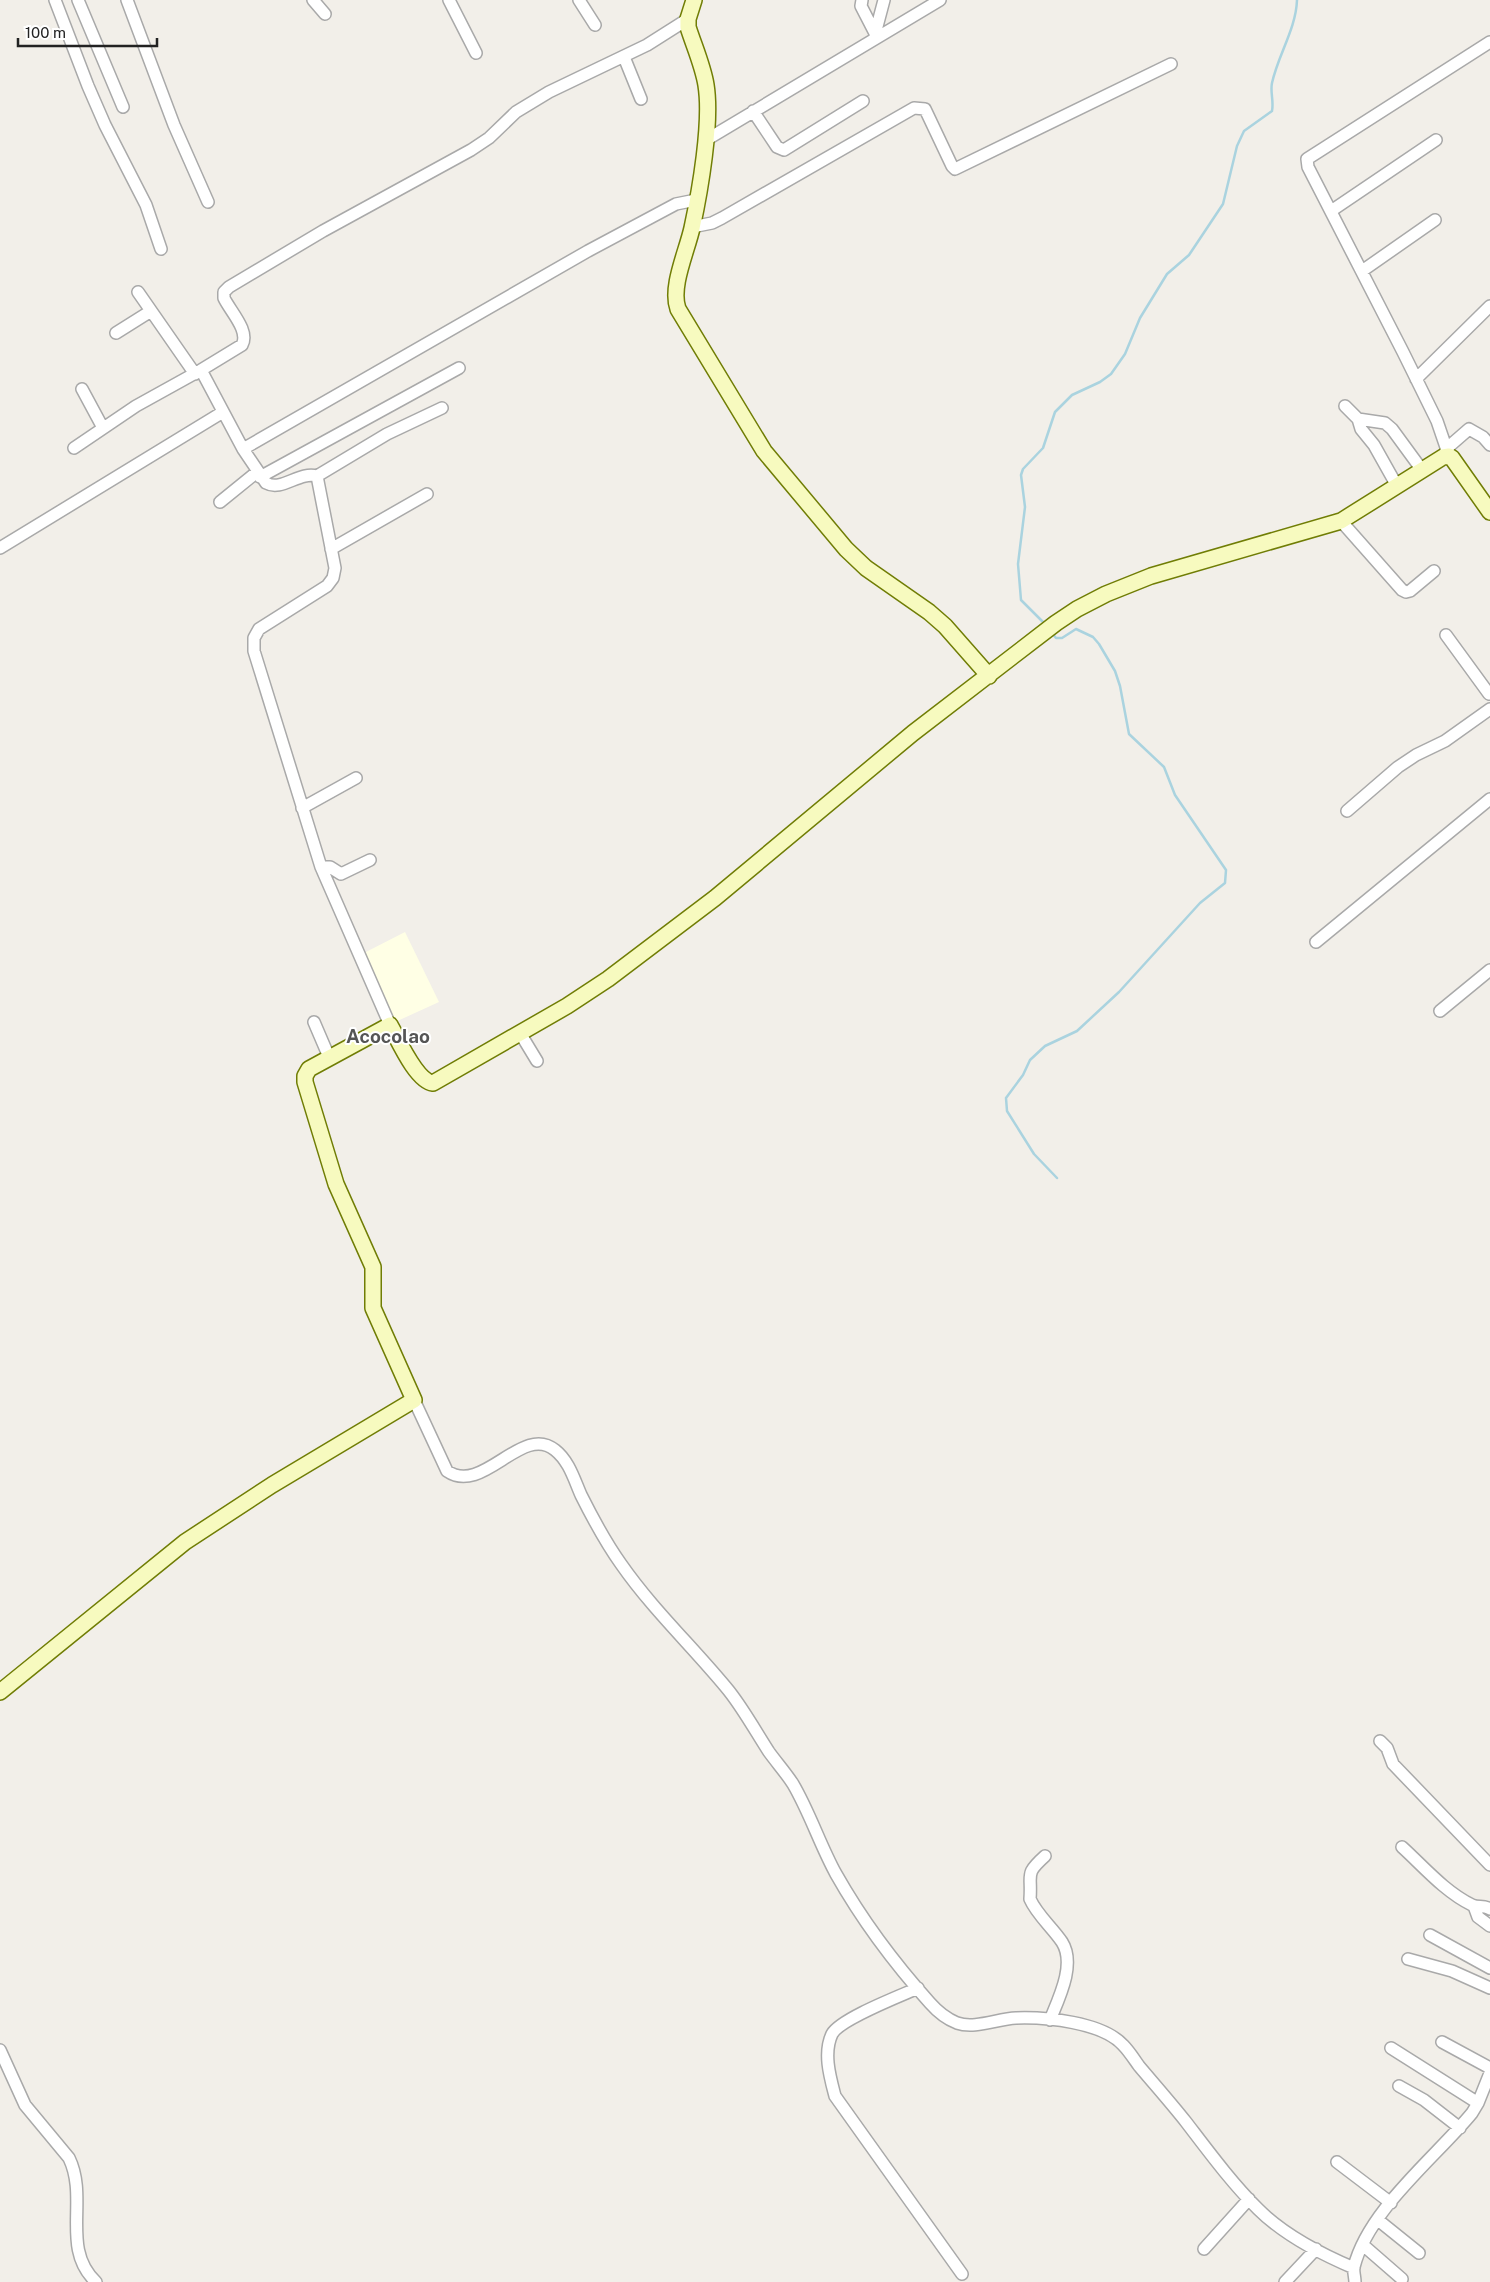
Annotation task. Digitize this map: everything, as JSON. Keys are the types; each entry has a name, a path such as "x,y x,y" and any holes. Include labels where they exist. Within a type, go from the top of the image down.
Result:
{"street":[{"path":"55,0 105,125 146,204 161,249"},
{"path":"78,0 123,107"},
{"path":"127,0 174,125 208,202"},
{"path":"313,0 325,14"},
{"path":"449,0 476,53"},
{"path":"579,0 595,25"},
{"path":"694,0 688,19 706,82 706,140 692,227 675,295 676,302 758,442 855,558 866,568 929,612 945,626 989,676"},
{"path":"862,0 861,6 876,35"},
{"path":"876,35 884,0"},
{"path":"706,140 876,35 940,0"},
{"path":"74,448 102,428 198,372 244,342 244,332 224,298 224,292 229,287 323,231 471,150 493,135 516,112 549,92 647,45 688,19"},
{"path":"1490,42 1307,159 1308,167 1416,379 1436,421 1447,452 1490,512"},
{"path":"624,57 642,100"},
{"path":"692,227 717,221 914,108 925,109 952,166 956,169 1171,64"},
{"path":"753,111 776,147 784,150 863,101"},
{"path":"1331,211 1436,140"},
{"path":"244,449 588,251 676,204 696,200"},
{"path":"1362,271 1435,220"},
{"path":"138,292 198,372 259,475 266,483 276,486 299,476 312,474 317,476 387,434 442,408"},
{"path":"1416,379 1490,306"},
{"path":"116,333 151,311"},
{"path":"220,502 259,475 459,368"},
{"path":"82,389 102,428"},
{"path":"1345,406 1358,419 1361,429 1374,445 1396,486"},
{"path":"0,548 222,412"},
{"path":"1358,419 1385,423 1392,429 1422,470"},
{"path":"317,476 335,568 331,582 256,632 254,651 321,867 390,1025 412,1064 421,1076 429,1082 440,1080 594,989 655,945 913,733 1056,623 1106,594 1152,576 1341,521 1443,457 1469,429 1483,437 1490,445"},
{"path":"331,549 427,494"},
{"path":"1341,521 1402,590 1410,591 1434,571"},
{"path":"1446,634 1490,695"},
{"path":"1347,811 1398,767 1416,755 1445,741 1490,709"},
{"path":"302,808 356,778"},
{"path":"1316,942 1490,799"},
{"path":"321,867 330,867 341,874 370,860"},
{"path":"1440,1011 1490,970"},
{"path":"314,1022 329,1057"},
{"path":"390,1025 309,1068 304,1082 336,1184 373,1268 373,1308 375,1314 447,1471 456,1478 469,1477 515,1452 533,1445 543,1444 552,1447 565,1459 609,1548 629,1576 730,1692 792,1784 835,1872 862,1917 932,2006 960,2024 980,2024 1017,2018 1050,2020 1107,2032 1122,2044 1186,2122 1208,2153 1260,2211 1288,2233 1354,2268"},
{"path":"520,1033 538,1061"},
{"path":"0,1692 185,1542 288,1476 414,1400"},
{"path":"1380,1741 1387,1748 1393,1764 1490,1865"},
{"path":"1402,1847 1456,1895 1474,1906 1485,1906 1490,1909"},
{"path":"1045,1856 1031,1868 1028,1875 1031,1884 1030,1899 1061,1941 1067,1958 1061,1994 1050,2020"},
{"path":"1474,1906 1478,1917 1490,1926"},
{"path":"1430,1935 1490,1968"},
{"path":"1408,1959 1452,1971 1490,1988"},
{"path":"918,1988 852,2019 837,2029 832,2035 827,2059 835,2096 962,2274"},
{"path":"1442,2042 1490,2068"},
{"path":"1391,2048 1478,2103"},
{"path":"0,2050 25,2105 69,2158 73,2167 78,2187 76,2248 80,2261 96,2282"},
{"path":"1355,2282 1354,2268 1363,2245 1378,2220 1391,2203 1460,2128 1487,2094 1490,2073"},
{"path":"1399,2086 1424,2100 1460,2128"},
{"path":"1337,2162 1391,2203"},
{"path":"1204,2249 1249,2199"},
{"path":"1378,2220 1419,2253"},
{"path":"1363,2245 1402,2279"},
{"path":"1285,2282 1316,2249"}],"shaded area":[{"path":"405,932 439,1002 393,1023 362,954"}],"waterway":[{"path":"1046,625 1021,600 1018,564 1025,507 1021,475 1023,469 1043,448 1055,412 1072,395 1100,382 1111,374 1125,354 1140,318 1167,274 1189,255 1223,204 1237,146 1244,131 1272,111 1272,83 1294,21 1297,0"},
{"path":"1052,633 1056,638 1062,638 1076,629 1093,637 1099,644 1115,671 1120,686 1129,734 1164,767 1175,795 1226,870 1225,883 1200,903 1119,992 1077,1031 1045,1046 1030,1060 1023,1075 1006,1098 1007,1111 1034,1154 1057,1178"}],"district":[{"name":"Acocolao","path":"388,1036"}]}
